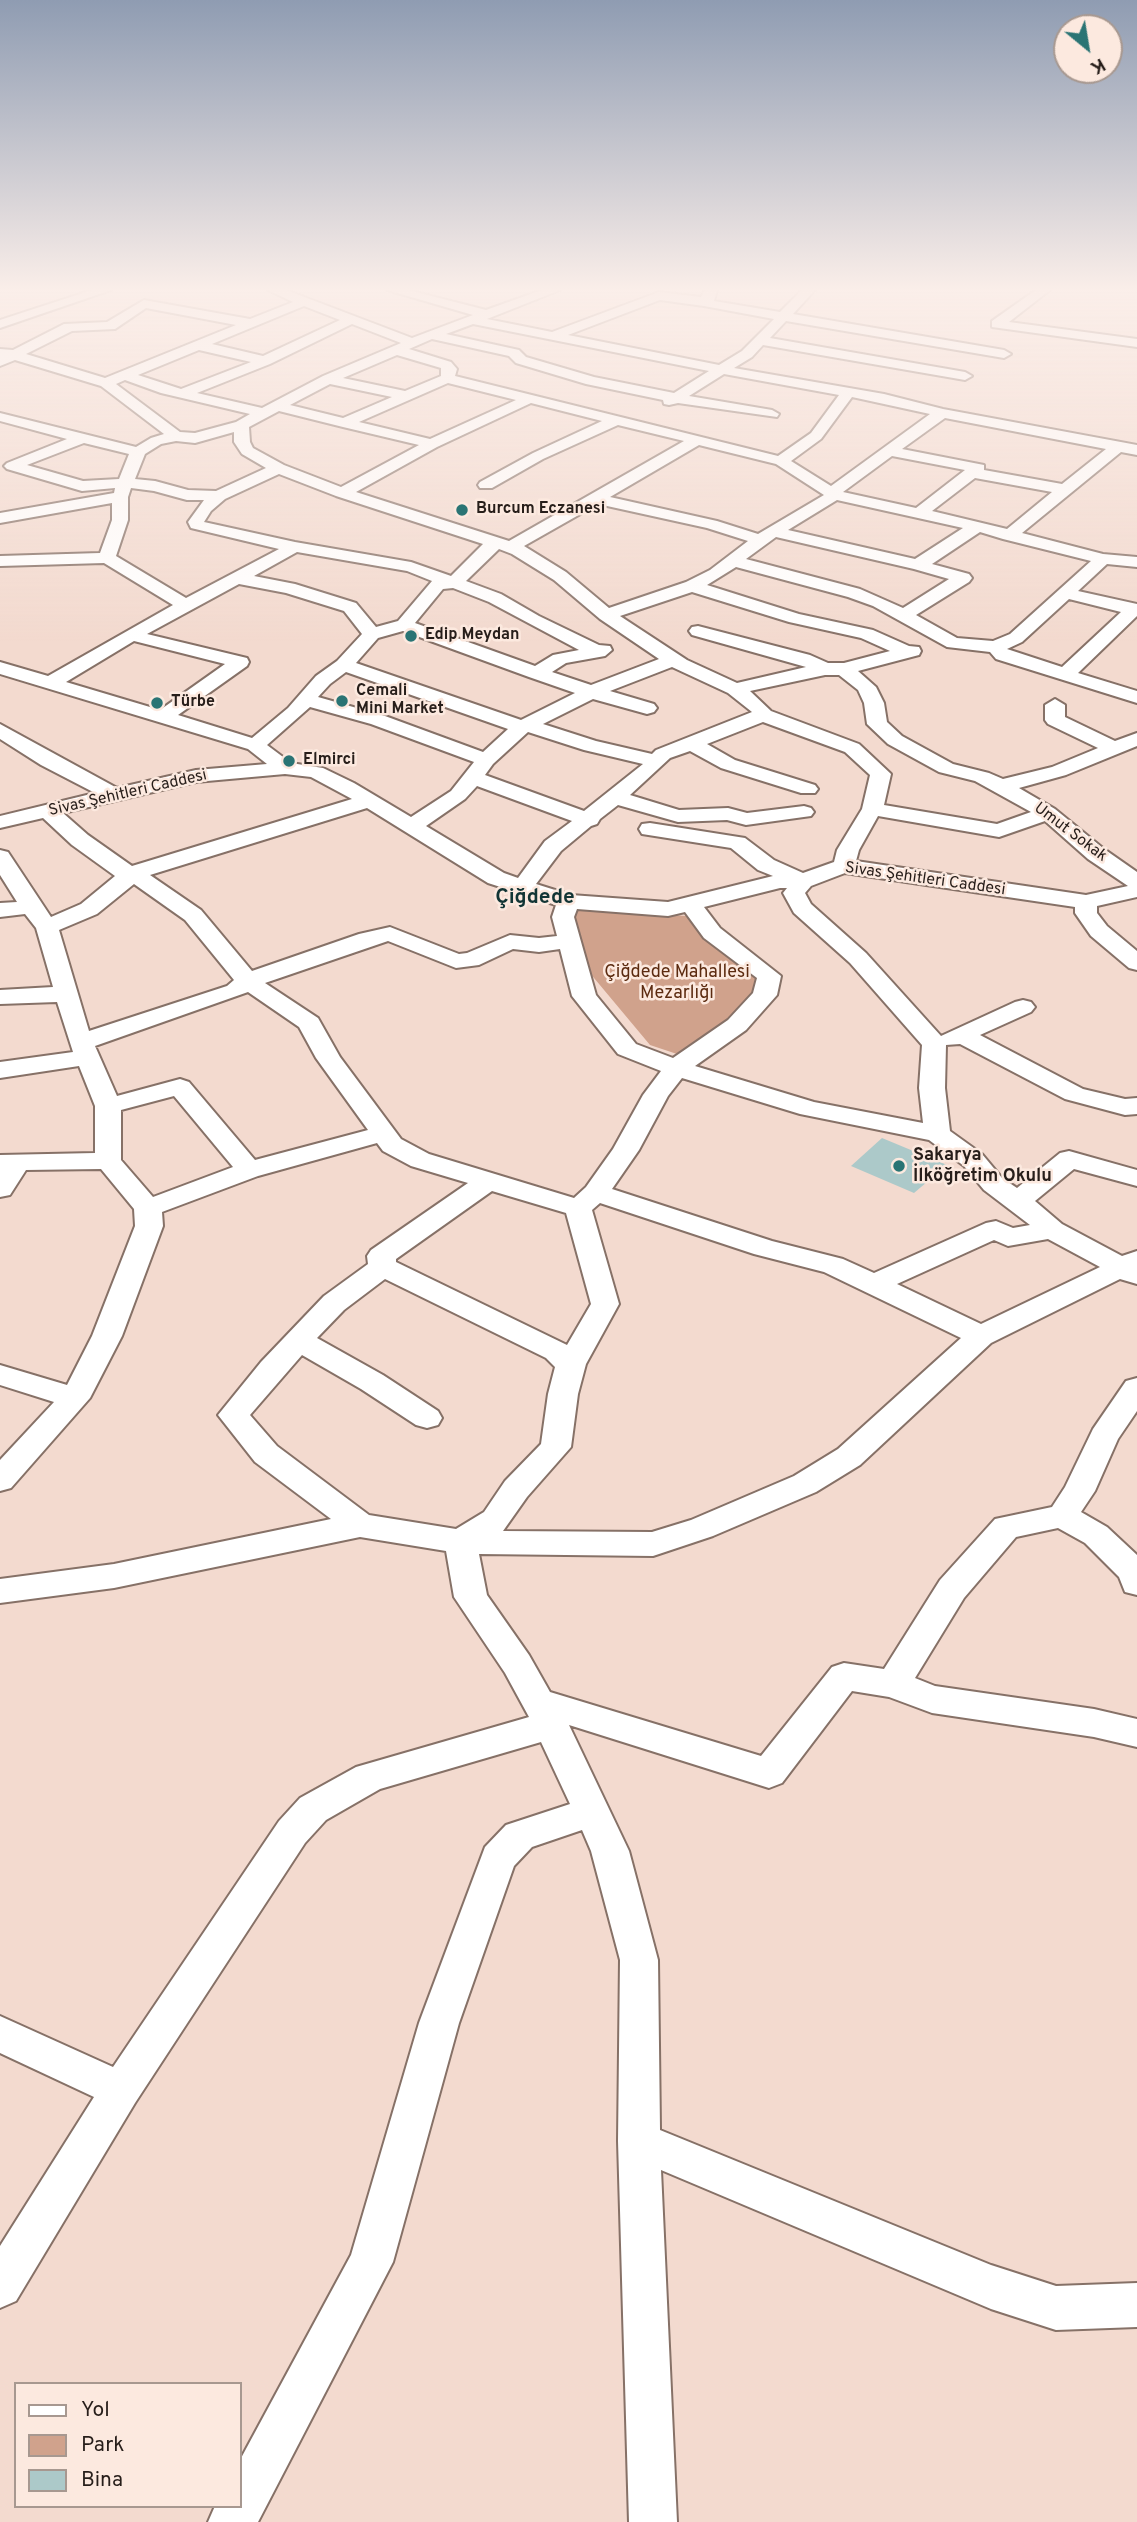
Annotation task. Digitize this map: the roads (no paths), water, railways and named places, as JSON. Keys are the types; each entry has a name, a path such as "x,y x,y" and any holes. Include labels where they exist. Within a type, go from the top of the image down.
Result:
{"street":[{"path":"139,408 176,436"},
{"path":"257,408 343,423 432,444"},
{"path":"107,558 120,520 122,490 138,452 156,441 176,436 195,438 241,425 274,408"},
{"path":"343,423 380,408"},
{"path":"342,493 389,470 432,444 510,408"},
{"path":"562,408 781,461 833,494 977,526 1103,559 1130,562 1137,548"},
{"path":"486,485 538,456 653,408"},
{"path":"734,408 772,414"},
{"path":"781,461 816,436 837,408"},
{"path":"924,408 1137,450"},
{"path":"606,615 692,586 716,574 767,536 833,494 942,413"},
{"path":"0,417 138,452"},
{"path":"241,425 242,442 247,451 278,468 342,493 506,545 560,576 606,615 673,660 735,689 761,710 763,715"},
{"path":"82,438 12,466 82,486 122,490"},
{"path":"256,745 307,700 323,680 344,665 372,634 404,625 438,584 454,583 490,547 506,545 598,499 696,441"},
{"path":"1009,535 1117,447"},
{"path":"888,451 978,468 919,513"},
{"path":"278,468 219,496 204,508 197,525 295,547 411,567 495,598 598,652"},
{"path":"972,473 1064,489"},
{"path":"2,516 122,490 155,486 187,495 219,496"},
{"path":"598,499 918,565 963,579 903,616"},
{"path":"918,565 977,526"},
{"path":"50,683 131,635 295,547"},
{"path":"0,561 107,558 186,606"},
{"path":"735,689 953,643 995,647 1016,638 1103,559"},
{"path":"732,561 854,593 953,643"},
{"path":"236,578 289,588 351,607 372,634"},
{"path":"692,586 795,618 867,634 906,652"},
{"path":"1064,593 1136,610"},
{"path":"1065,675 1136,610"},
{"path":"404,625 591,692 648,708"},
{"path":"698,631 834,669"},
{"path":"536,673 560,659 598,652 629,640 633,634"},
{"path":"131,635 240,662 163,717"},
{"path":"995,647 1003,655 1137,698"},
{"path":"411,827 458,795 486,760 524,726 591,692 673,660"},
{"path":"344,665 524,726 591,746 657,761"},
{"path":"0,668 256,745 285,768"},
{"name":"Umut Sokak","path":"834,669 866,687 874,704 877,724 895,740 946,768 982,777 1001,786 1048,813 1137,889"},
{"path":"307,700 378,720 486,760"},
{"path":"1055,705 1055,720 1115,748"},
{"path":"522,887 541,866 553,846 590,820 663,754 763,715 852,748 881,774 872,809 848,850 845,866"},
{"path":"0,730 48,761 114,795"},
{"path":"1001,786 1059,771 1137,739"},
{"path":"691,743 728,764 807,789"},
{"path":"427,762 448,745"},
{"name":"Sivas Şehitleri Caddesi","path":"0,822 49,813 196,776 285,768 316,772 347,787 496,878 569,902 668,909 780,881 803,881 845,866 1086,902 1137,889"},
{"path":"473,778 590,820"},
{"path":"614,797 678,816 728,814 746,819 804,812"},
{"path":"49,813 125,873 133,873 368,801"},
{"path":"872,809 999,831 1048,813"},
{"path":"650,829 737,843 766,864 803,881 794,893 802,908 858,958 934,1044 932,1088 936,1134"},
{"path":"0,857 39,917 108,1106 108,1161 148,1208 149,1226 107,1336 75,1398 0,1480"},
{"path":"0,909 39,917 89,909 133,873"},
{"path":"133,873 193,915 247,981 309,1023 328,1058 382,1134 392,1144 420,1160 490,1180 587,1201 833,1265 981,1336"},
{"path":"569,902 563,917 584,996 626,1049 676,1068 809,1109 936,1134 973,1160 993,1184 1052,1230 1132,1269"},
{"path":"1086,902 1086,913 1099,931 1137,963"},
{"path":"461,1542 495,1520 516,1489 556,1447 563,1394 571,1364 605,1304 587,1201 676,1068 737,1025 765,995 769,976 712,933 690,903"},
{"path":"0,1070 86,1050 235,991 247,981 367,939 390,934 456,961 471,960 510,943 539,945 570,941"},
{"path":"0,997 66,994"},
{"path":"934,1044 963,1036 1023,1007"},
{"path":"963,1036 1074,1094 1125,1107 1137,1107"},
{"path":"108,1106 180,1087 249,1170"},
{"path":"148,1208 249,1170 382,1134"},
{"path":"1018,1201 1069,1159 1137,1178"},
{"path":"0,1189 9,1163 108,1161"},
{"path":"383,1267 381,1256 490,1180"},
{"path":"874,1284 996,1229 1008,1237 1052,1230"},
{"path":"383,1267 556,1352 571,1364"},
{"path":"360,1525 266,1454 233,1415 334,1303 383,1267"},
{"path":"0,1591 114,1576 360,1525 461,1542 653,1544 702,1528 805,1484 849,1457 981,1336 1132,1269"},
{"path":"300,1341 372,1382 427,1418"},
{"path":"0,1375 75,1398"},
{"path":"1062,1516 1079,1491 1104,1437 1137,1388"},
{"path":"893,1684 952,1590 1006,1527 1062,1516 1096,1535 1134,1572 1137,1583"},
{"path":"461,1542 471,1597 517,1664 610,1851 639,1960 639,2141 653,2522"},
{"path":"0,2286 121,2090 292,1832 313,1809 369,1777 544,1714 769,1773 844,1676 893,1684 932,1699 1094,1723 1137,1733"},
{"path":"242,2503 371,2262 439,2023 498,1858 519,1836 592,1812"},
{"path":"0,2034 121,2090"},
{"path":"639,2141 1004,2291 1056,2308 1137,2305"}],"place":[{"name":"Burcum Eczanesi","path":"462,510"},
{"name":"Edip Meydan","path":"411,636"},
{"name":"Cemali Mini Market","path":"342,701"},
{"name":"Türbe","path":"157,703"},
{"name":"Elmirci","path":"289,761"},
{"name":"Sakarya İlköğretim Okulu","path":"899,1166"}],"district":[{"name":"Çiğdede","path":"535,899"}],"park label":[{"name":"Çiğdede Mahallesi Mezarlığı","path":"677,983"}]}
